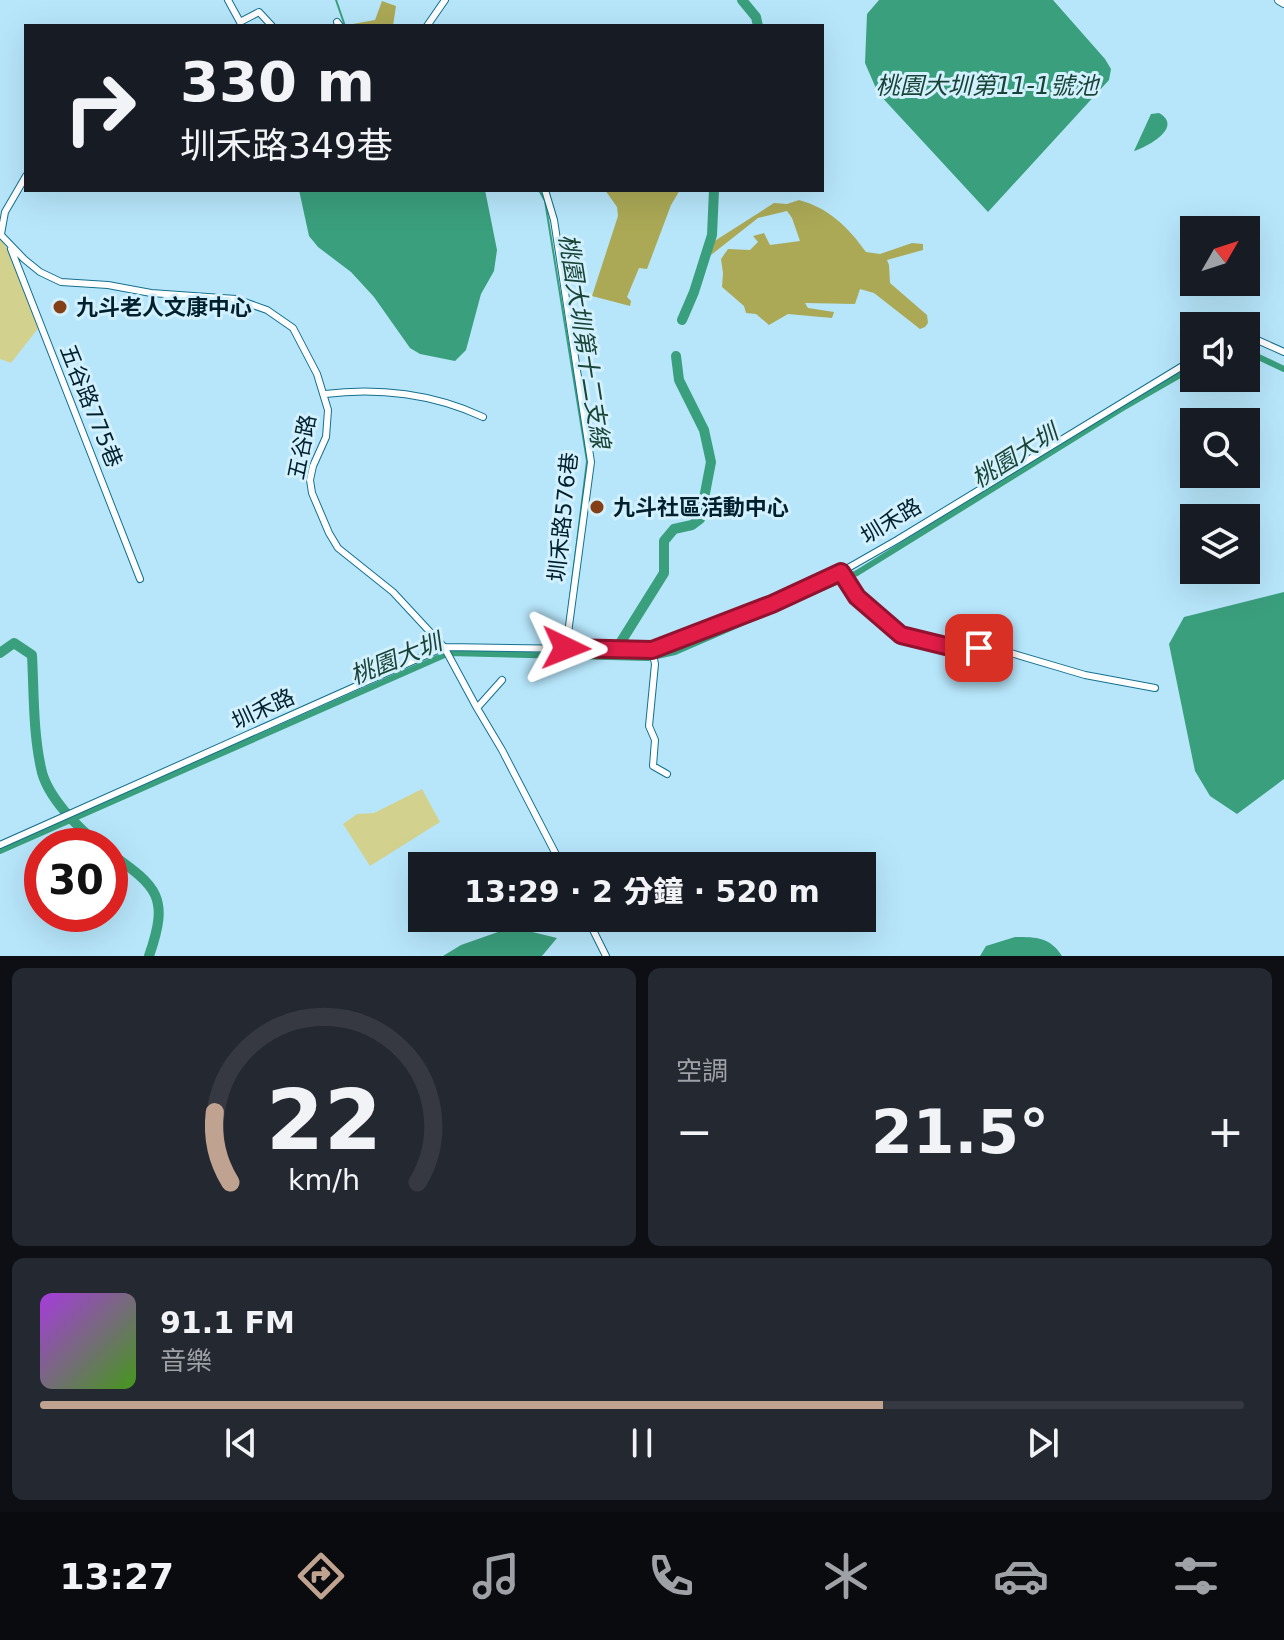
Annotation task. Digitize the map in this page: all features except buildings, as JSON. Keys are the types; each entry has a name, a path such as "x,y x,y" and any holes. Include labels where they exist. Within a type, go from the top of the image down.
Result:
{"street":[{"path":"228,0 240,24 259,12 270,24"},
{"path":"428,24 445,0"},
{"path":"0,234 5,212 24,179"},
{"name":"圳禾路576巷","path":"546,192 554,220 591,462 566,648"},
{"name":"五谷路","path":"0,234 40,272 61,282 236,299 267,310 297,333 325,394 328,410 326,437 310,480 312,493 329,533 338,548 393,592 446,650 555,852"},
{"name":"五谷路775巷","path":"10,246 140,579"},
{"path":"1260,342 1284,352"},
{"name":"圳禾路","path":"0,845 446,650 566,648 654,654 842,573 1180,368"},
{"path":"325,394 385,391 447,404 483,417"},
{"path":"842,573 857,597 901,635 954,648 1004,651 1085,675 1155,688"},
{"path":"654,654 649,726 655,740 653,766 667,774"},
{"path":"477,708 502,680"},
{"path":"594,932 606,956"}],"shaded area":[{"path":"382,1 396,6 393,24 353,24 375,20"},
{"path":"606,192 679,192 647,269 639,268 627,297 631,301 630,306 592,296 618,216 617,207"},
{"path":"799,200 820,208 837,220 866,252 880,254 912,243 923,244 923,250 887,260 890,283 927,315 925,327 920,329 874,293 860,289 855,304 805,303 808,308 834,312 832,318 788,314 769,325 756,314 746,313 744,306 722,287 721,259 728,249 750,250 758,242 753,236 764,233 770,245 800,241 792,218 787,211 758,218 711,255 713,242 774,203 787,204"},
{"path":"0,237 40,326 11,363 0,359"},
{"path":"422,789 440,822 370,866 343,824 357,814 374,813"}],"water":[{"name":"桃園大圳第11-1號池","path":"879,0 1053,0 1105,59 1111,69 1109,80 988,212 878,93 865,63 867,14"},
{"path":"1159,113 1166,118 1166,130 1154,141 1134,151 1151,114"},
{"path":"299,192 485,192 497,250 494,271 481,294 466,350 455,361 420,354 410,348 374,297 351,272 318,247 309,236"},
{"path":"1284,592 1284,779 1237,814 1210,796 1195,771 1169,644 1184,617"},
{"path":"498,932 532,932 557,938 542,956 443,956 461,945"},
{"path":"1015,937 1042,939 1053,945 1062,956 980,956 986,946"}],"waterway":[{"name":"桃園大圳第十二支線","path":"336,0 344,24"},
{"path":"742,0 756,17 758,24"},
{"name":"桃園大圳第十二支線","path":"540,192 545,201 587,461 567,622"},
{"path":"682,320 712,235 714,192"},
{"path":"619,645 664,573 664,541 674,529 692,525 700,519 711,462 704,430 679,380 676,356"},
{"name":"桃園大圳","path":"1260,358 1284,369"},
{"name":"桃園大圳","path":"0,851 449,653 648,658 675,652 857,573 1180,375"},
{"path":"0,653 14,643 32,655 36,740 44,779 49,790 80,828"},
{"path":"128,867 149,885 158,906 149,956"}],"place":[{"name":"九斗老人文康中心","path":"60,307"},
{"name":"九斗社區活動中心","path":"597,507"}],"route":[{"path":"566,648 652,650 772,604 841,572 857,597 901,635 954,648 979,648"}]}
